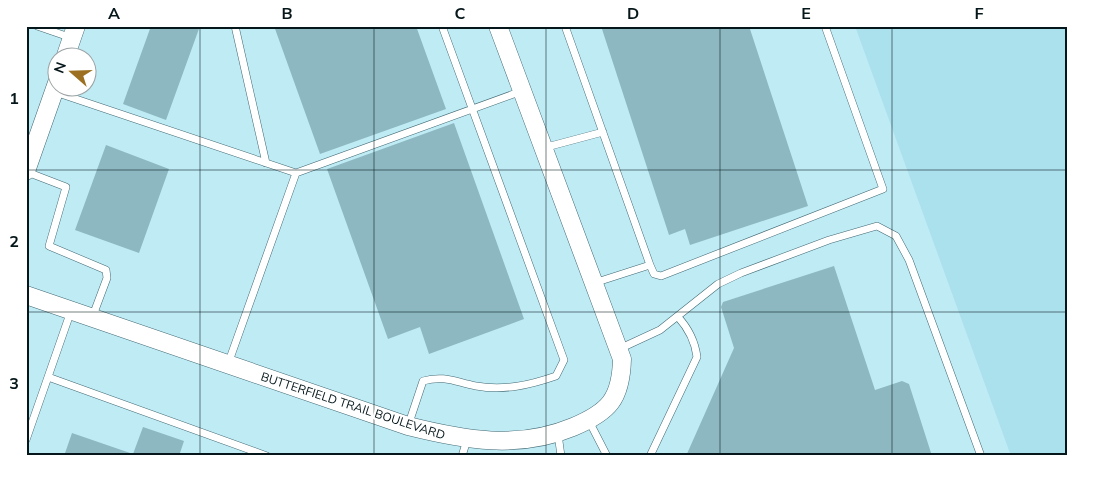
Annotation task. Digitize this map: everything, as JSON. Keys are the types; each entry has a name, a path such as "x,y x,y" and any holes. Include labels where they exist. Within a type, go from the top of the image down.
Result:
{"street":[{"name":"BUTTERFIELD TRAIL BOULEVARD","path":"26,296 408,426 465,448 519,441 558,433 589,420 606,410 620,386 622,359 498,26"},
{"path":"68,48 74,32"},
{"path":"26,171 51,98"}],"lane":[{"path":"37,26 74,32"},
{"path":"234,26 266,163"},
{"path":"408,426 423,381 437,376 478,386 506,387 529,385 556,376 564,360 442,26"},
{"path":"565,26 650,265 654,274 662,276 883,190 825,26"},
{"path":"88,98 296,173 522,91"},
{"path":"543,148 603,132"},
{"path":"26,171 66,187 49,246 106,270 107,278 92,318"},
{"path":"228,364 296,173"},
{"path":"618,349 660,330 718,284 741,273 862,229 877,226 896,236 909,260 981,456"},
{"path":"594,283 650,265"},
{"path":"26,440 70,311"},
{"path":"650,456 696,357 695,345 687,327 678,317"},
{"path":"48,377 267,456"},
{"path":"589,420 606,456"},
{"path":"558,433 561,456"}],"shaded area":[{"path":"855,26 1067,26 1067,456 1011,456"}],"building":[{"path":"151,26 200,26 166,120 123,104"},
{"path":"274,26 416,26 446,109 320,154"},
{"path":"601,26 749,26 808,206 690,245 685,229 669,235"},
{"path":"454,123 524,319 429,354 420,327 388,339 327,169"},
{"path":"106,145 169,169 139,253 75,230"},
{"path":"834,266 875,390 902,381 909,384 932,456 686,456 734,348 721,307 723,302"},
{"path":"143,427 184,441 179,456 64,456 72,433 133,454"}]}
